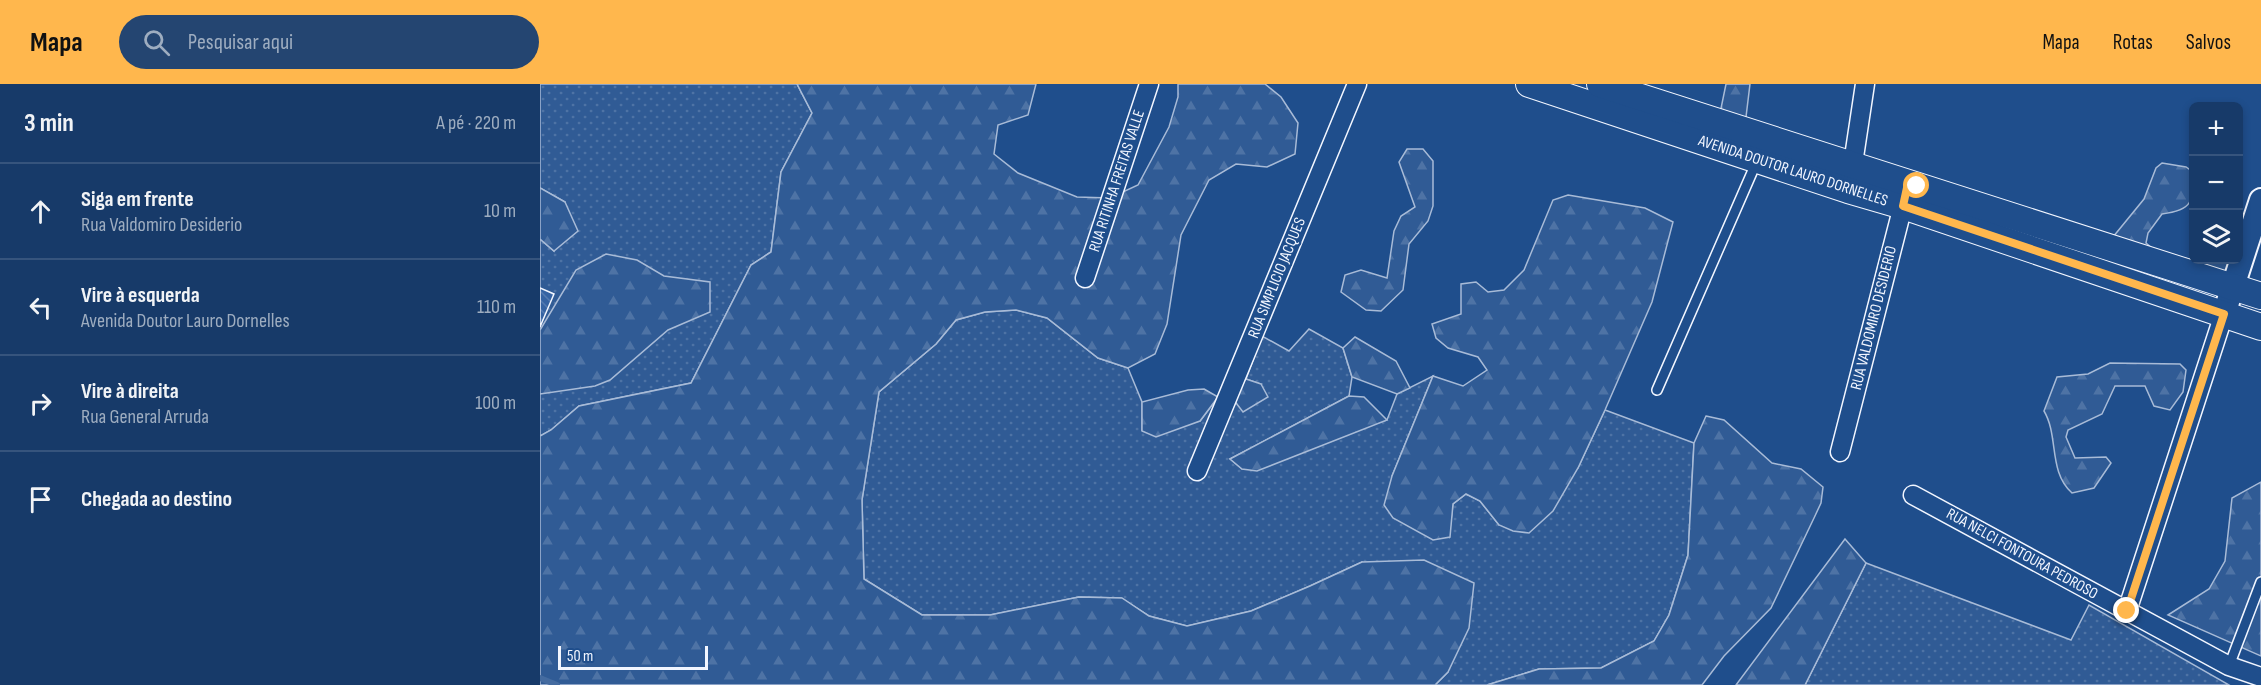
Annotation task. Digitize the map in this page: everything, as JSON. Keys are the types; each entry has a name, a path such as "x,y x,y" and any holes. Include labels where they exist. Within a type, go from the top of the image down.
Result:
{"main road":[{"name":"AVENIDA DOUTOR LAURO DORNELLES","path":"1529,84 1758,160 1851,178"},
{"name":"AVENIDA DOUTOR LAURO DORNELLES","path":"1600,84 1851,178 2261,296"},
{"name":"AVENIDA DOUTOR LAURO DORNELLES","path":"1905,195 2261,327"}],"street":[{"name":"RUA RITINHA FREITAS VALLE","path":"1085,278 1149,84"},
{"name":"RUA SIMPLICIO JACQUES","path":"1197,471 1357,84"},
{"path":"1851,178 1865,84"},
{"name":"RUA VALDOMIRO DESIDERIO","path":"1840,452 1905,195"},
{"path":"2127,611 2261,200"},
{"name":"RUA NELCI FONTOURA PEDROSO","path":"1913,495 2229,666 2261,676"}],"lane":[{"path":"1657,390 1758,160"},
{"path":"2229,666 2261,582"}],"green space":[{"path":"540,84 797,84 812,113 781,172 771,252 751,265 691,383 579,406 551,430 540,436 540,239 554,251 565,202 540,188"},
{"path":"797,84 1036,84 1028,115 998,125 994,154 1018,173 1077,197 1110,198 1138,185 1169,127 1178,97 1178,84 1265,84 1281,97 1298,123 1295,154 1267,167 1236,164 1209,180 1181,235 1167,324 1155,354 1128,368 1098,358 1047,318 1016,310 985,312 956,320 936,344 879,392 862,500 864,579 922,615 990,615 1079,597 1122,598 1149,616 1187,626 1251,611 1362,562 1424,560 1474,583 1469,628 1448,672 1435,685 540,685 540,436 551,430 579,406 691,383 751,265 771,252 781,172 812,113"},
{"path":"1726,84 1750,84 1742,131 1719,118"},
{"path":"1407,149 1423,149 1433,161 1433,206 1428,221 1409,244 1403,290 1381,311 1366,310 1341,292 1345,275 1361,270 1387,278 1394,231 1401,216 1415,207 1399,162"},
{"path":"2162,163 2189,169 2189,203 2180,210 2162,214 2148,233 2146,243 2158,253 2189,259 2189,264 2228,264 2229,269 2218,280 2113,237 2144,199 2156,168"},
{"path":"540,188 565,202 578,231 554,251 540,239"},
{"path":"1568,195 1645,208 1673,222 1652,302 1578,468 1553,511 1529,533 1513,531 1499,525 1480,501 1466,494 1453,504 1450,537 1433,540 1393,518 1384,505 1392,476 1433,376 1463,386 1487,370 1478,357 1448,348 1436,338 1432,324 1461,314 1461,284 1476,282 1488,292 1504,290 1524,270 1553,200"},
{"path":"606,254 637,260 664,276 710,282 710,312 668,330 610,380 595,386 540,394 540,330 576,270"},
{"path":"1016,310 1047,318 1098,358 1128,368 1142,402 1142,430 1200,421 1218,397 1261,384 1246,379 1262,336 1289,351 1309,329 1343,348 1352,377 1349,396 1230,459 1242,469 1387,420 1397,394 1433,376 1392,476 1449,537 1453,504 1466,494 1480,501 1499,525 1578,468 1605,410 1694,443 1688,555 1669,615 1654,641 1601,668 1539,669 1487,685 1435,685 1448,672 1362,562 1251,611 1187,626 1149,616 1121,598 1079,597 990,615 922,615 864,579 862,500 879,392 936,344 956,320 985,312"},
{"path":"1355,337 1396,361 1410,388 1397,394 1352,377 1343,348"},
{"path":"2110,363 2180,364 2186,370 2183,392 2170,410 2154,406 2145,386 2115,386 2102,414 2068,430 2066,437 2075,458 2106,457 2111,463 2094,488 2072,493 2060,475 2049,421 2044,411 2057,377 2088,374"},
{"path":"1246,379 1261,384 1268,397 1243,412 1230,395"},
{"path":"1204,389 1218,397 1200,421 1156,437 1142,431 1142,402 1188,390"},
{"path":"1349,396 1364,397 1387,420 1257,471 1242,469 1230,459"},
{"path":"1706,416 1724,420 1772,463 1801,469 1823,487 1821,503 1771,608 1724,656 1702,685 1487,685 1539,669 1601,668 1654,641 1669,615 1688,555 1694,443"},
{"path":"2261,482 2261,656 2168,615 2209,589 2225,561 2232,498"},
{"path":"1845,539 1866,563 1805,685 1736,685"},
{"path":"1866,563 2071,640 2089,605 2229,685 1805,685"}],"building":[{"path":"540,288 554,294 540,327"}],"waterway":[{"path":"540,678 557,685"}],"route":[{"path":"1917,186 1908,183 1903,206 2224,314 2127,611"}]}
